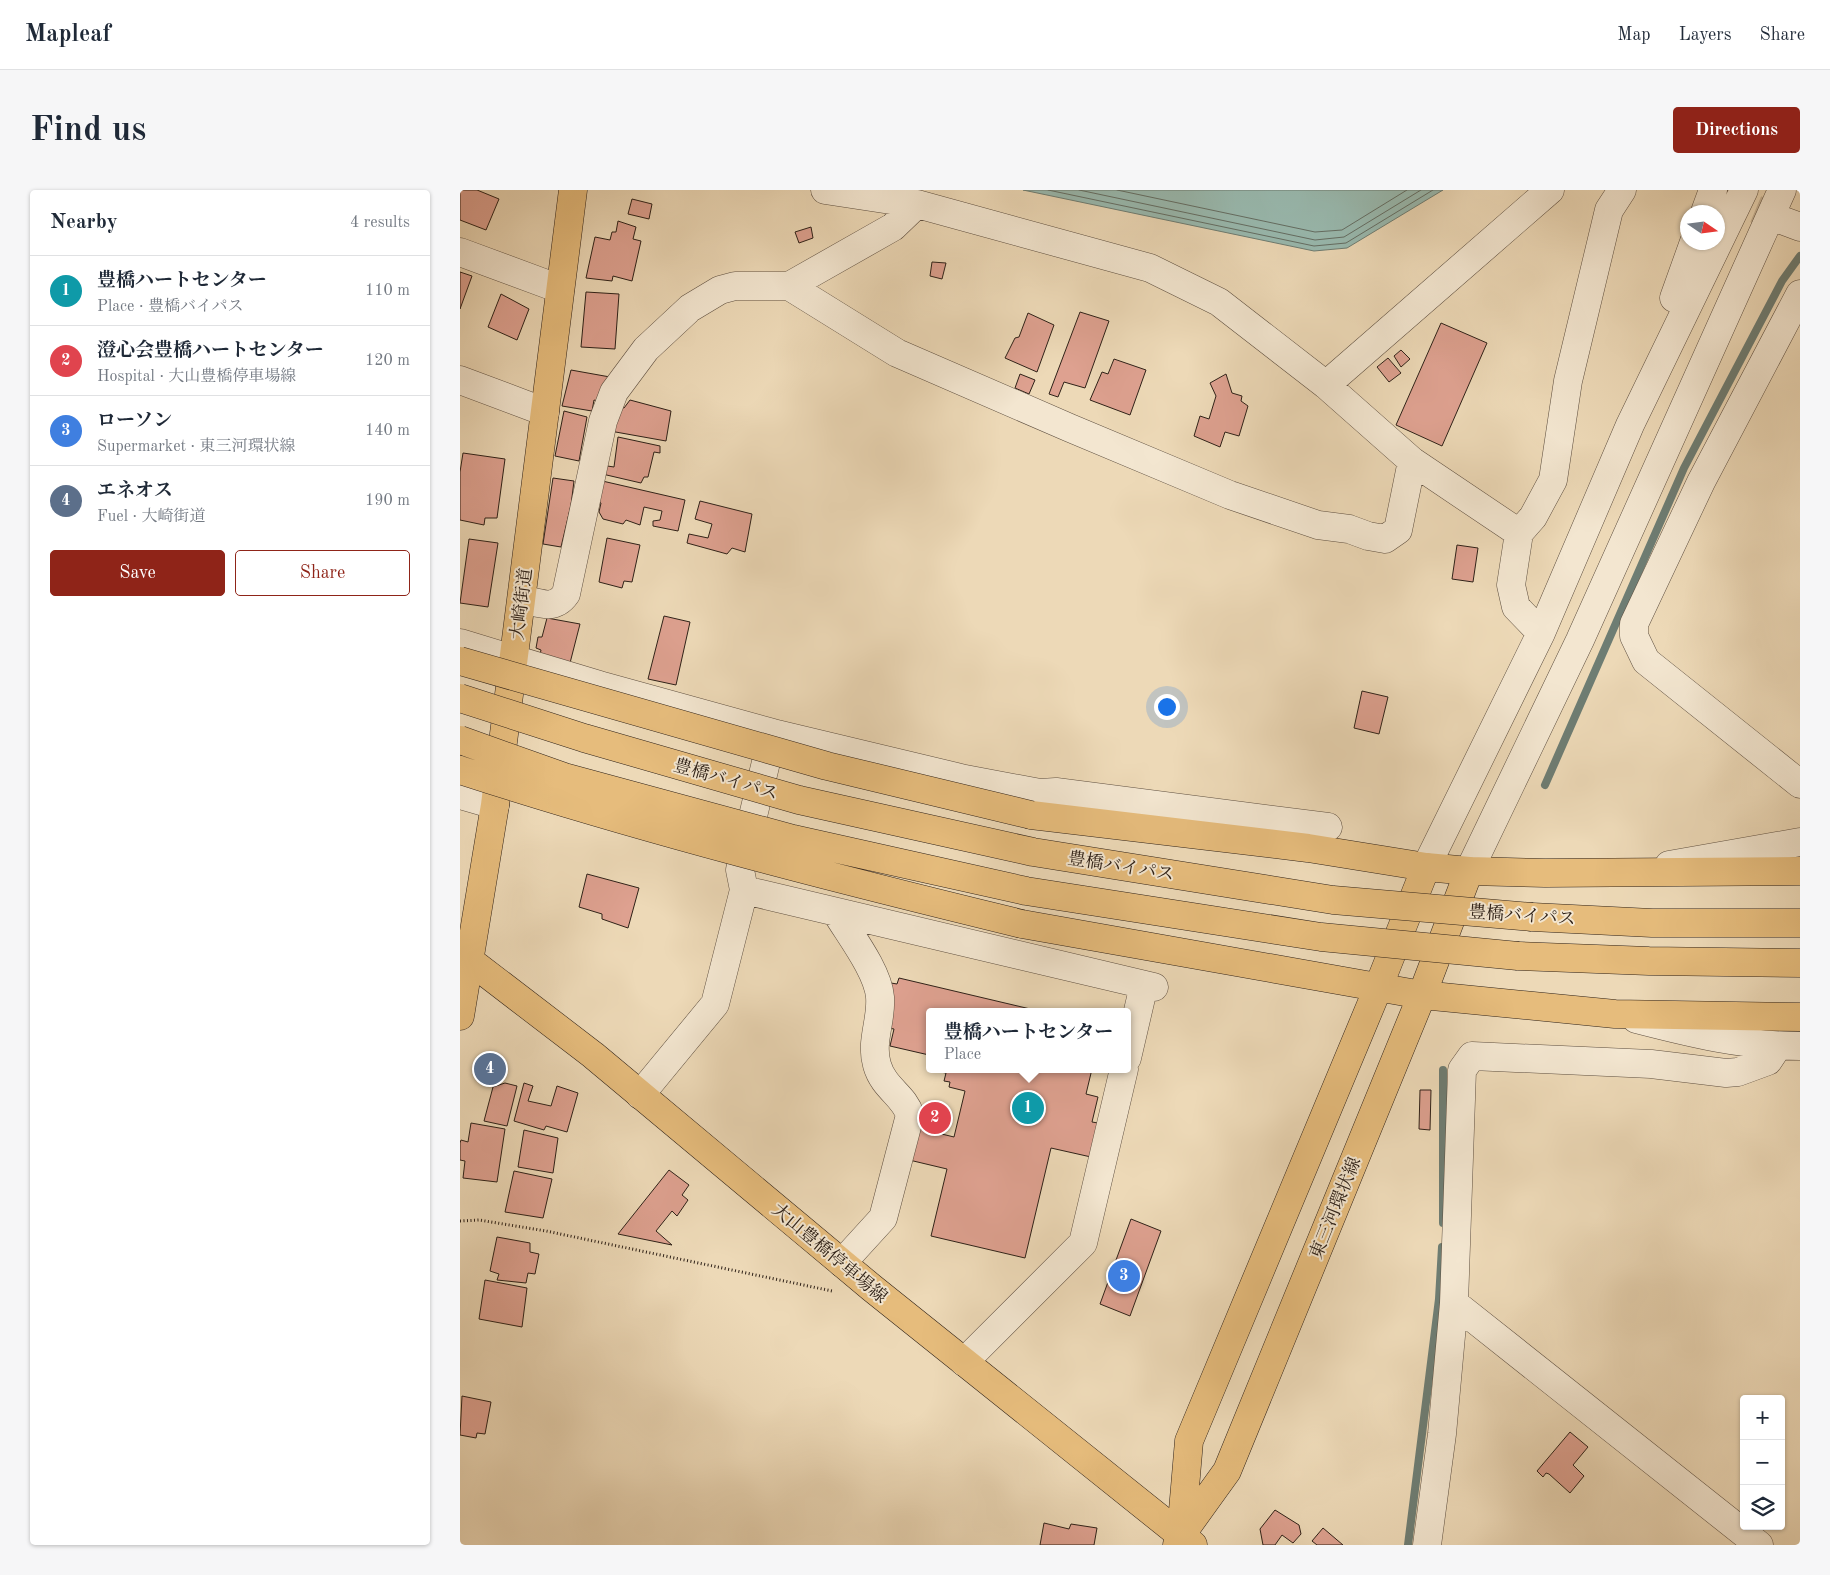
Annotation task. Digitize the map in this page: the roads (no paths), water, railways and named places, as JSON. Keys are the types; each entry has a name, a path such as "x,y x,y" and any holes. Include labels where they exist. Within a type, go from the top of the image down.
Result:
{"main road":[{"name":"大崎街道","path":"460,1016 464,960 496,806 573,190"},
{"path":"460,660 827,766 1031,815 1308,848 1426,867 1469,871 1800,871"},
{"name":"豊橋バイパス","path":"460,698 584,738 799,800 1033,852 1333,900 1532,917 1652,923 1800,923"},
{"path":"460,740 564,776 792,839 1026,891 1321,937 1518,956 1649,961 1800,963"},
{"path":"460,770 549,799 826,876 1022,924 1422,995 1615,1014 1800,1017"},
{"path":"1183,1542 1189,1441 1378,988 1426,867"},
{"name":"東三河環状線","path":"1183,1542 1227,1470 1422,995 1469,871"},
{"name":"大山豊橋停車場線","path":"464,960 640,1095 842,1264 1183,1542"}],"street":[{"path":"826,190 917,204 1150,268 1219,302 1326,385 1412,461 1519,534"},
{"path":"1326,385 1550,190"},
{"path":"1542,633 1516,607 1514,599 1511,585 1519,534 1533,517 1554,480 1568,381 1609,210 1622,190"},
{"path":"1708,205 1713,190"},
{"path":"1426,867 1542,633 1630,425 1744,190"},
{"path":"1469,871 1580,640 1782,190"},
{"path":"522,599 548,606 559,603 566,594 603,421 614,392 646,349 690,308 720,290 735,286 789,286 893,227 917,204"},
{"path":"1630,425 1691,250"},
{"path":"460,252 560,289"},
{"path":"789,286 897,353 1230,495 1318,525 1349,528 1368,536 1385,539 1398,530 1412,461"},
{"path":"1800,294 1701,482 1634,624 1634,636 1646,661 1800,784"},
{"path":"460,380 545,412"},
{"path":"460,643 773,733 965,779 1040,793 1056,792 1328,827"},
{"path":"640,1095 715,1004 744,890 740,870 773,733"},
{"path":"460,795 496,806"},
{"path":"1641,872 1678,863 1800,842"},
{"path":"744,890 1149,986 1131,1045"},
{"path":"836,912 878,985 880,1003 873,1046 880,1073 887,1087 908,1108 910,1115 883,1218 842,1264"},
{"path":"1615,1014 1691,1034 1742,1043 1789,1046"},
{"path":"1427,1545 1442,1434 1454,1303 1462,1070 1472,1056 1651,1064 1726,1074 1768,1062 1789,1046"},
{"path":"964,1362 1083,1243 1123,1073"},
{"path":"1454,1303 1759,1545"}],"water":[{"path":"1023,190 1443,190 1347,248 1314,251"}],"waterway":[{"path":"1545,785 1684,468 1782,281 1800,256"},
{"path":"1443,1070 1443,1223"},
{"path":"1408,1545 1439,1299 1442,1247"}],"tunnel":[{"path":"1717,193 1784,221"}],"place":[{"name":"エネオス","path":"490,1069"},
{"name":"豊橋ハートセンター","path":"1028,1108"},
{"name":"澄心会豊橋ハートセンター","path":"935,1118"},
{"name":"ローソン","path":"1124,1276"}]}
